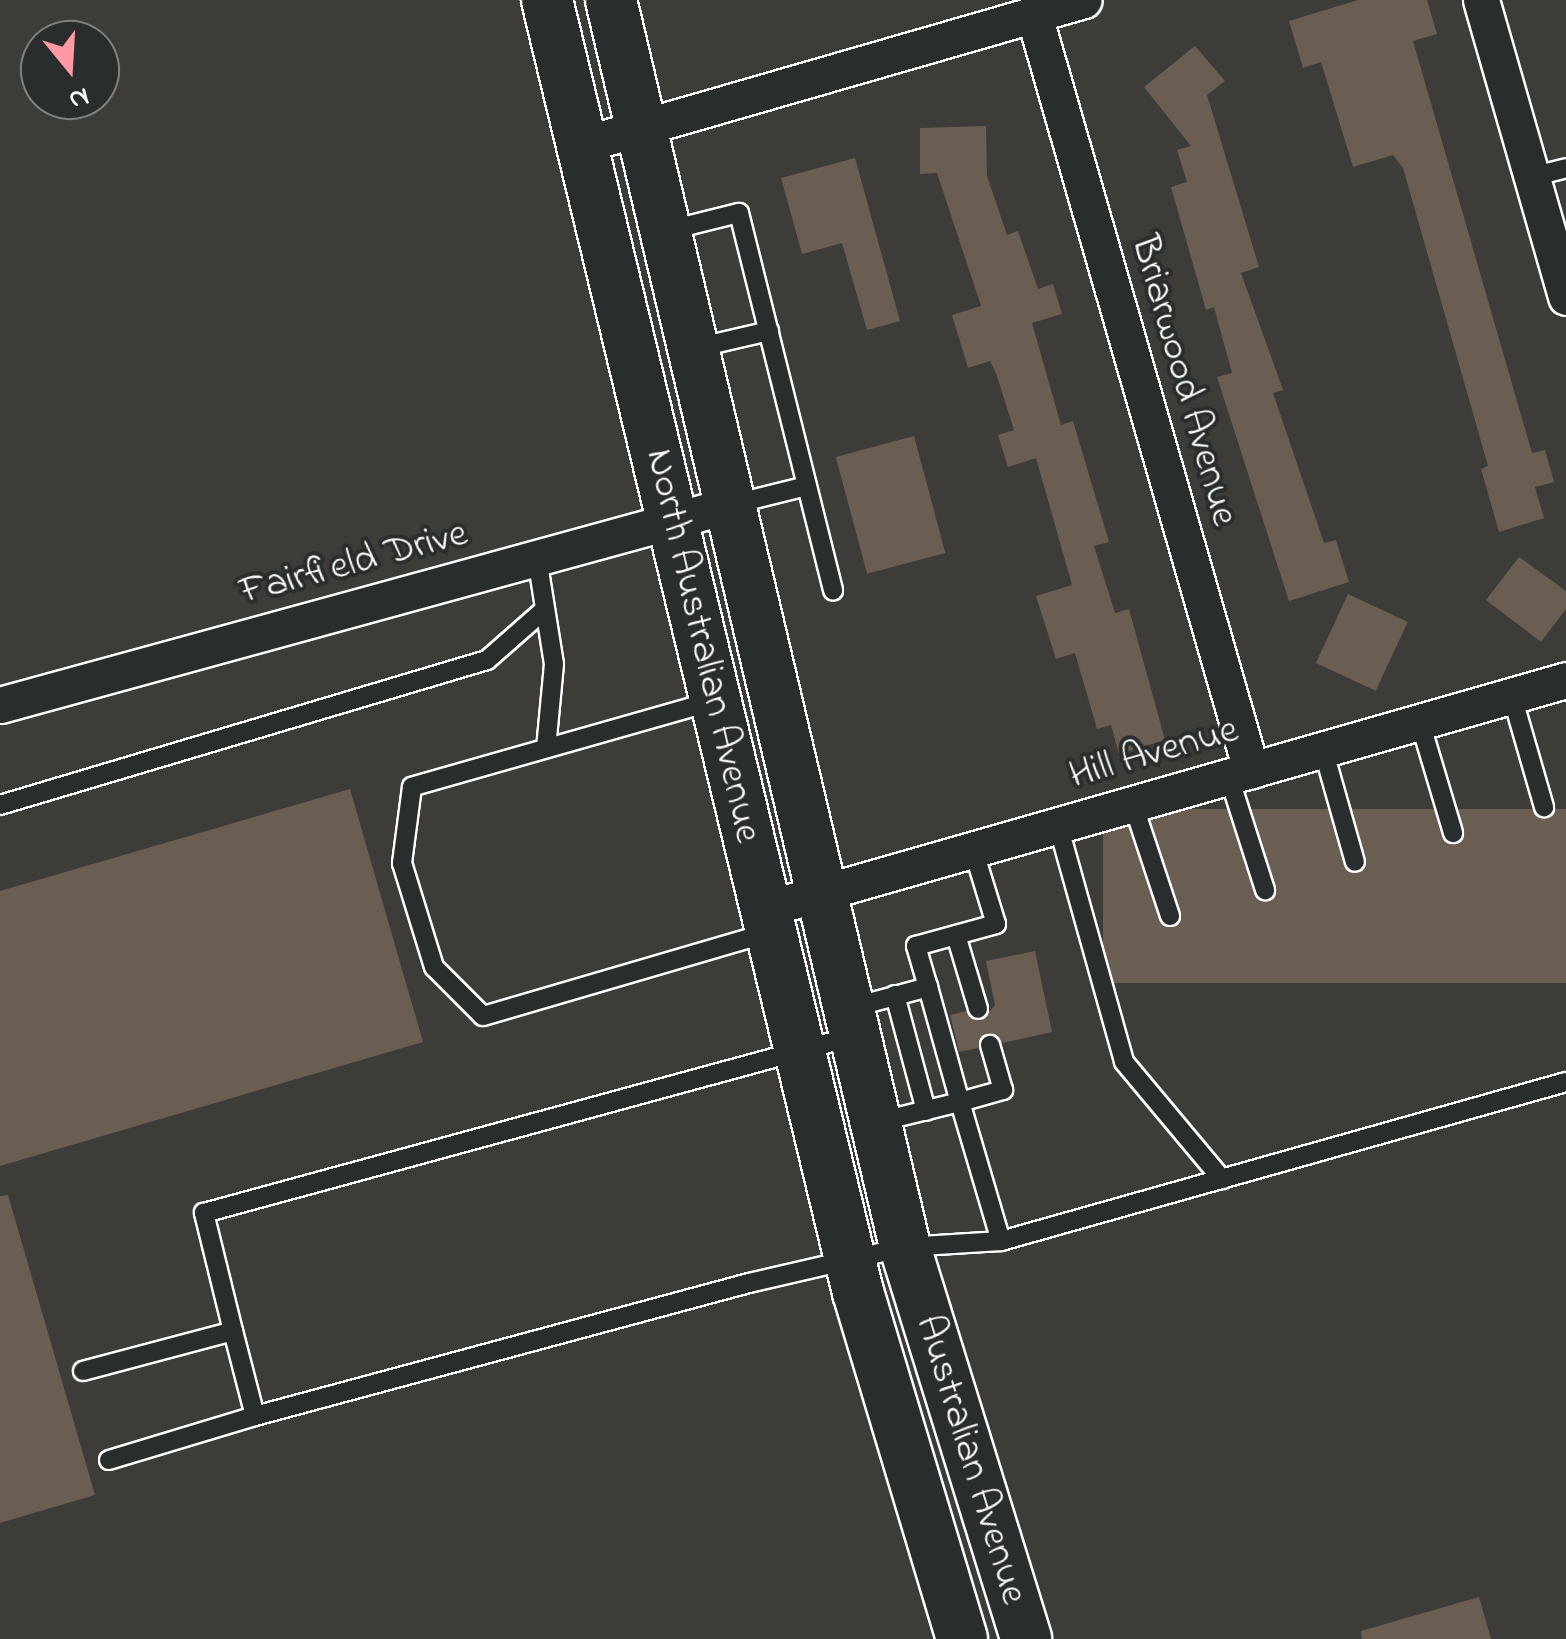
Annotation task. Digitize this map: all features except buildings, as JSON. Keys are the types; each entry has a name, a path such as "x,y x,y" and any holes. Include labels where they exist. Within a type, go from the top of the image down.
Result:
{"main road":[{"name":"North Australian Avenue","path":"547,0 854,1276"},
{"name":"North Australian Avenue","path":"610,0 822,892 867,1013 876,1123 909,1264"},
{"name":"Australian Avenue","path":"909,1264 1026,1639"},
{"name":"Australian Avenue","path":"854,1276 962,1639"}],"street":[{"path":"581,145 1084,0"},
{"path":"1480,0 1565,288"},
{"name":"Briarwood Avenue","path":"1034,14 1240,774"},
{"name":"Fairfield Drive","path":"0,705 730,505"},
{"name":"Hill Avenue","path":"768,921 822,892 1566,680"}],"lane":[{"path":"1531,176 1566,168"},
{"path":"666,231 739,212 833,590"},
{"path":"693,349 769,332"},
{"path":"730,505 807,486"},
{"path":"537,558 556,706 546,748"},
{"path":"0,805 488,660 545,608"},
{"path":"1512,696 1544,807"},
{"path":"714,700 412,787 402,863 434,967 454,996 483,1016 768,921"},
{"path":"1420,722 1453,833"},
{"path":"1323,750 1356,862"},
{"path":"1240,774 1265,890"},
{"path":"1133,804 1170,916"},
{"path":"1058,825 1124,1062 1222,1179"},
{"path":"973,849 996,924 916,946 1002,1240"},
{"path":"956,935 978,1009"},
{"path":"255,1416 204,1214 800,1050 867,1013 928,987"},
{"path":"867,1013 926,1112"},
{"path":"876,1123 1003,1090 990,1046"},
{"path":"109,1460 255,1416 1002,1240 1566,1082"},
{"path":"83,1371 233,1330"}]}
